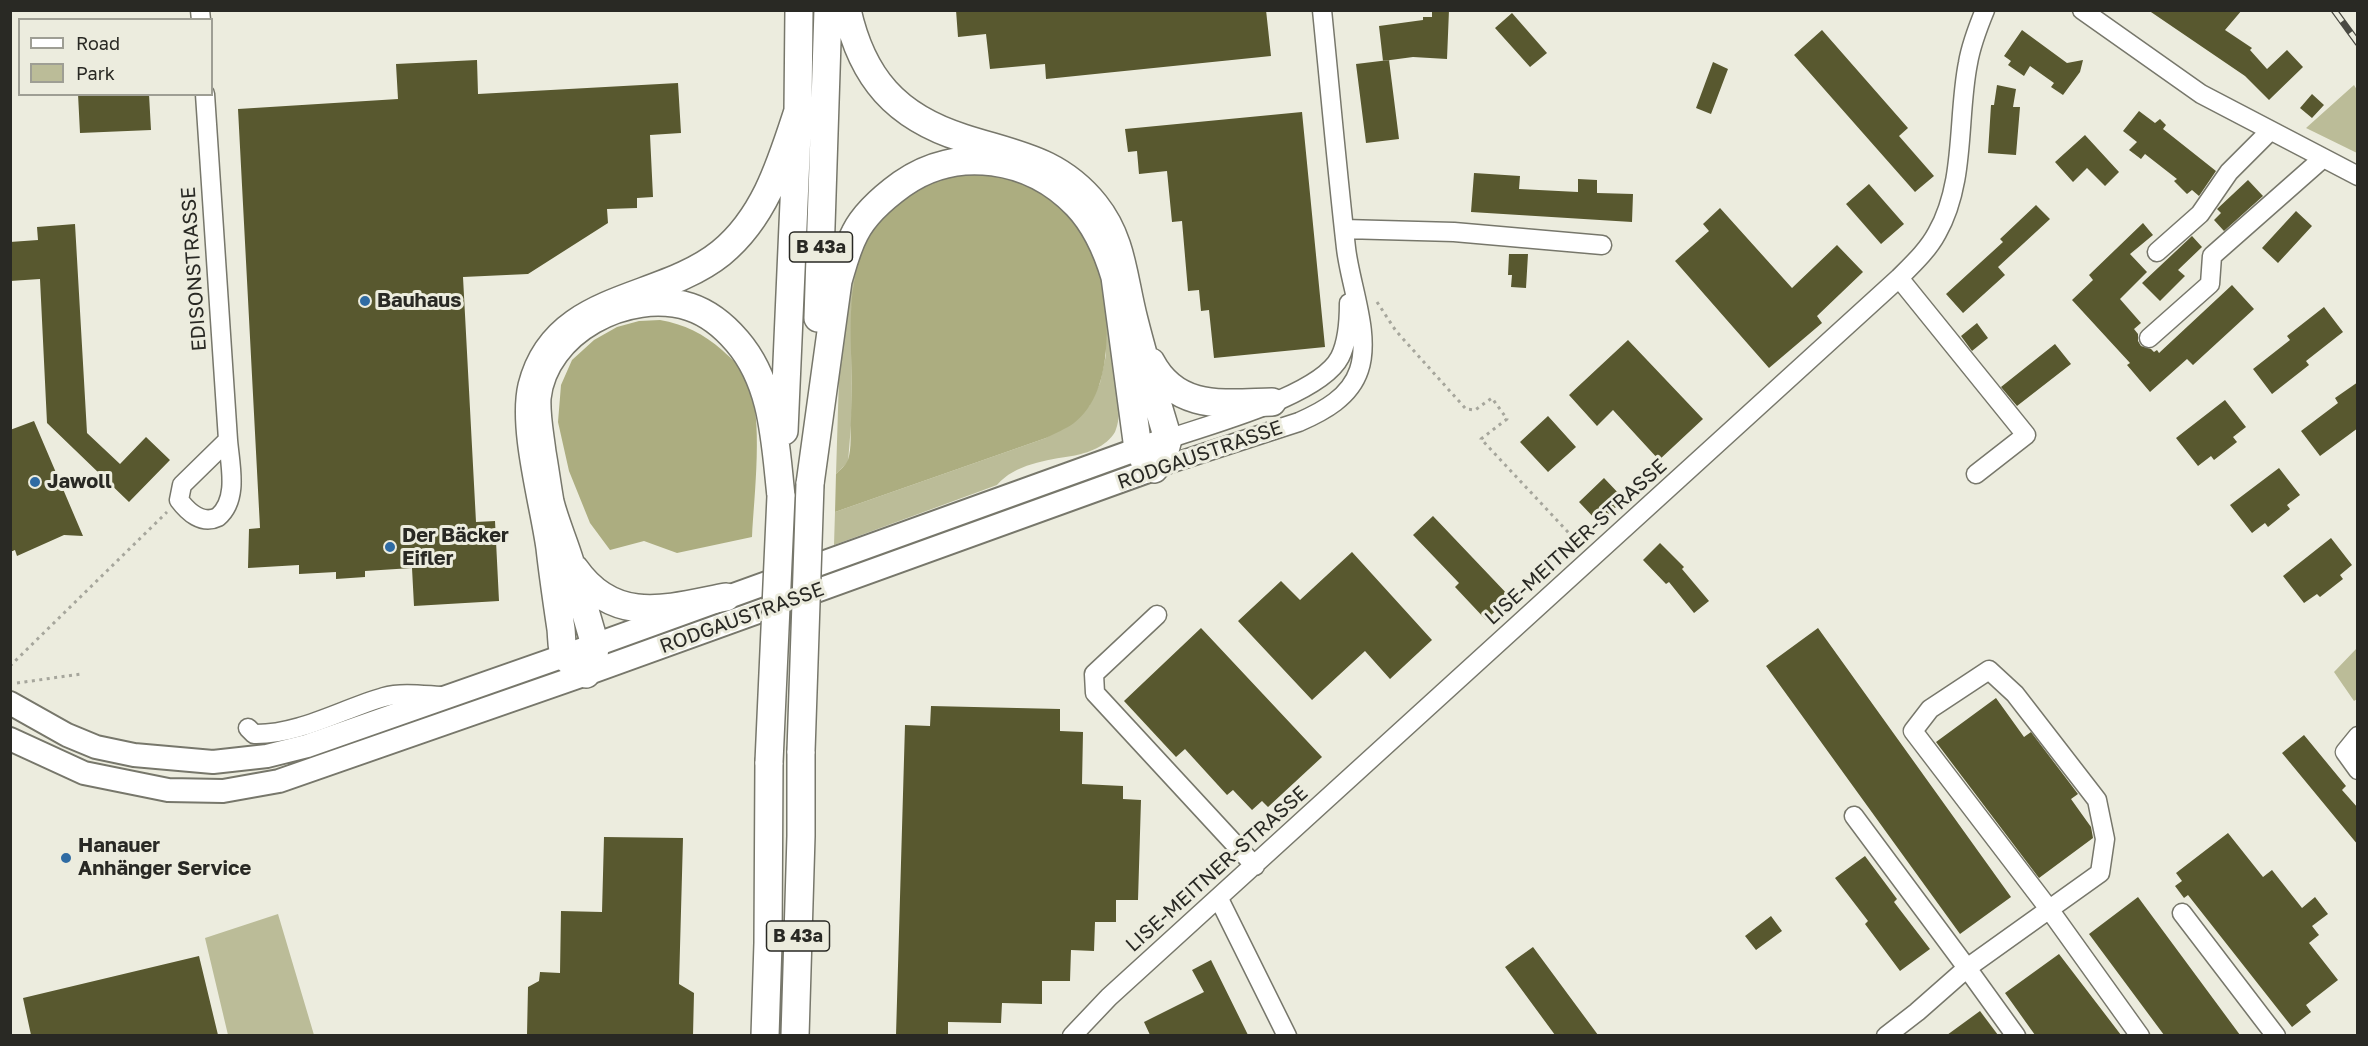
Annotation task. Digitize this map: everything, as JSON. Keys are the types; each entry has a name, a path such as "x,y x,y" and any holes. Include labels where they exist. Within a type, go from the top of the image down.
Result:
{"highway":[{"name":"B 43a","path":"765,1035 769,762 798,111 799,10"},
{"name":"B 43a","path":"795,1035 801,751 810,484 823,209 828,10"},
{"path":"810,484 838,281 845,254 855,231 871,210 910,178 934,166 968,160 1011,165 1045,180 1076,205 1097,232 1108,253 1115,277 1146,459 1163,458 1168,439 1133,318 1125,270 1107,222 1084,193 1053,168 1030,157 947,133 917,118 905,109 872,75 861,56 847,10"},
{"path":"781,496 772,415 754,365 736,340 715,321 689,307 659,303 622,308 591,321 566,340 548,366 537,398 538,423 550,503 595,645 594,657 586,674 564,654 549,542 530,431 530,401 536,375 555,342 578,319 613,302 687,273 720,253 735,240 763,204 784,154 798,111"},
{"path":"1140,343 1165,382 1173,390 1186,397 1218,403 1272,402"},
{"path":"570,563 583,581 602,597 633,609 665,609 726,597"}],"main road":[{"name":"RODGAUSTRASSE","path":"10,703 67,735 96,747 134,755 213,762 267,756 307,746 726,597 1146,459"},
{"name":"RODGAUSTRASSE","path":"10,739 50,759 95,776 168,790 224,791 279,782 586,674 1146,459"}],"street":[{"name":"RODGAUSTRASSE","path":"1146,459 1299,422 1321,412 1339,399 1354,381 1362,362 1363,343 1349,274 1322,10"},
{"name":"LISE-MEITNER-STRASSE","path":"1072,1035 1109,996 1219,899 1899,278 1927,248 1937,233 1953,195 1968,63 1984,10"},
{"path":"2082,10 2191,88 2358,176"},
{"name":"EDISONSTRASSE","path":"179,500 194,516 213,519 224,512 231,494 205,96"},
{"path":"2157,252 2200,214 2229,172 2270,131"},
{"path":"2149,338 2210,284 2212,256 2322,159"},
{"path":"1344,229 1454,232 1602,244"},
{"name":"RODGAUSTRASSE","path":"1168,439 1272,402 1319,380 1334,366 1345,344 1349,321 1349,274"},
{"path":"1899,278 2026,435 1976,474"},
{"path":"179,500 182,485 228,440"},
{"path":"1157,615 1094,674 1095,693 1255,866"},
{"path":"1886,1035 1917,1012 1967,968 2049,909 2100,873 2105,838 2097,800 2015,694 1989,670 1930,709 1913,730 2049,909 2140,1035"},
{"path":"248,728 254,734 263,734 297,727 386,696 448,696"},
{"path":"2358,736 2345,752 2358,770"},
{"path":"1854,816 2016,1035"},
{"path":"1219,899 1287,1035"},
{"path":"2182,913 2276,1035"}],"path":[{"path":"1376,300 1396,331 1466,409 1475,410 1492,398 1507,418 1481,439 1592,558"},
{"path":"10,666 179,500"},
{"path":"10,684 81,674"}],"green space":[{"path":"2354,85 2357,90 2357,153 2306,128"},
{"path":"952,169 1103,255 1119,374 1119,418 1115,432 1107,442 1090,451 1042,461 1022,468 1004,478 997,485 834,545 835,512 1046,438 1089,406 1100,383 1106,355 1104,293 1095,256 955,175 936,183 861,252 854,283 851,316 852,413 848,462 836,474 842,281 875,211"},
{"path":"971,172 1020,182 1042,192 1063,209 1078,225 1086,238 1096,258 1101,277 1107,322 1104,369 1098,390 1088,409 1074,423 1046,438 835,512 836,474 847,462 850,450 852,304 855,277 863,251 876,226 905,199 942,180"},
{"path":"660,320 693,330 708,339 733,360 748,381 753,396 757,435 752,537 677,553 644,541 610,550 590,523 569,471 558,422 561,385 572,360 594,340 617,327 639,321"},
{"path":"2357,648 2357,699 2354,701 2334,672"},
{"path":"278,914 314,1035 228,1035 205,938"}],"building":[{"path":"956,10 1266,10 1271,56 1046,79 1045,64 990,69 986,34 958,37"},
{"path":"1432,10 1449,10 1447,59 1413,57 1383,61 1379,26 1423,20 1423,17 1432,17"},
{"path":"2148,10 2242,10 2225,30 2252,48 2250,50 2267,69 2287,50 2303,67 2269,100 2245,76"},
{"path":"1512,13 1547,53 1530,67 1495,28"},
{"path":"1822,30 1908,128 1899,136 1934,176 1915,192 1794,55"},
{"path":"2022,30 2067,63 2083,60 2080,72 2063,95 2051,87 2054,83 2030,66 2024,76 2008,65 2011,61 2004,56"},
{"path":"477,60 478,94 678,83 681,133 650,135 653,197 637,198 637,208 607,209 608,223 528,274 463,277 476,522 495,521 499,601 414,606 412,568 365,571 365,577 336,579 336,572 299,574 299,565 248,568 249,529 260,528 238,109 398,99 396,64"},
{"path":"1389,60 1399,139 1366,143 1356,64"},
{"path":"1713,62 1728,69 1711,114 1696,108"},
{"path":"1997,85 2016,89 2013,107 2020,107 2016,155 1988,153 1991,105 1994,105"},
{"path":"2312,94 2324,105 2312,118 2300,108"},
{"path":"78,96 149,96 151,130 80,133"},
{"path":"2139,111 2155,123 2160,119 2166,125 2163,129 2216,171 2199,196 2192,190 2187,194 2174,181 2177,179 2145,154 2141,159 2129,150 2137,142 2123,131"},
{"path":"1302,112 1325,347 1214,358 1209,310 1201,311 1199,290 1188,291 1182,221 1172,222 1167,171 1139,174 1137,151 1128,152 1125,129"},
{"path":"2085,135 2119,172 2105,186 2087,168 2073,182 2055,162"},
{"path":"1474,173 1520,176 1519,189 1578,192 1578,179 1597,180 1597,193 1633,194 1632,222 1471,212"},
{"path":"2248,180 2263,196 2224,231 2214,220 2221,213 2217,209"},
{"path":"1869,184 1904,224 1881,244 1846,204"},
{"path":"2036,205 2050,219 1998,267 2005,275 1963,313 1946,294 2003,242 2000,239"},
{"path":"1720,208 1792,288 1837,245 1863,272 1817,316 1822,323 1769,368 1675,261 1709,231 1703,224"},
{"path":"2296,211 2312,226 2278,263 2262,248"},
{"path":"2143,223 2153,235 2130,254 2147,272 2120,299 2141,323 2134,329 2141,346 2154,352 2157,350 2159,353 2232,285 2254,309 2193,365 2187,359 2150,392 2127,365 2130,363 2072,300 2093,280 2089,275"},
{"path":"75,224 87,433 120,464 146,437 170,460 129,502 47,423 40,279 10,281 10,242 38,240 37,227"},
{"path":"2192,236 2202,247 2178,270 2185,276 2160,301 2142,283"},
{"path":"1509,254 1528,254 1526,288 1511,287 1512,275 1508,275"},
{"path":"2324,307 2343,332 2306,361 2309,365 2272,394 2253,369 2290,340 2287,336"},
{"path":"1977,323 1988,338 1972,351 1961,336"},
{"path":"1628,340 1703,419 1659,460 1613,410 1597,426 1569,395"},
{"path":"2055,344 2071,364 2017,406 2001,387"},
{"path":"2358,382 2358,428 2320,456 2301,431 2338,403 2335,398"},
{"path":"2225,400 2246,427 2233,437 2237,442 2214,460 2211,456 2198,466 2176,438"},
{"path":"1548,416 1576,447 1548,472 1520,442"},
{"name":"Jawoll","path":"34,421 83,536 64,535 17,556 15,550 10,552 10,430"},
{"path":"2279,468 2300,495 2287,505 2290,509 2268,527 2265,523 2252,533 2230,505"},
{"path":"1604,478 1622,497 1606,517 1604,515 1597,521 1579,502"},
{"path":"1433,516 1510,597 1486,620 1455,587 1459,583 1413,535"},
{"path":"2331,538 2352,565 2340,575 2343,579 2320,597 2317,594 2304,603 2283,576"},
{"path":"1660,543 1684,567 1682,569 1709,601 1694,613 1669,582 1666,584 1643,560"},
{"path":"1352,552 1432,640 1390,679 1365,651 1312,700 1238,621 1281,581 1300,600"},
{"path":"1201,628 1322,757 1268,807 1262,801 1252,810 1233,790 1227,795 1185,749 1176,757 1124,701"},
{"path":"1818,628 2011,897 1960,934 1766,666"},
{"path":"1996,698 2024,737 2031,732 2078,794 2071,799 2091,827 2093,838 2039,878 1936,742"},
{"path":"931,706 1060,709 1060,731 1083,732 1082,784 1123,786 1123,799 1141,800 1138,900 1116,900 1116,922 1095,922 1094,951 1071,950 1070,981 1042,981 1042,1004 1002,1003 1001,1023 948,1022 948,1035 896,1035 905,725 930,726"},
{"path":"2304,735 2346,786 2342,790 2358,808 2358,845 2282,753"},
{"path":"2228,833 2263,877 2272,870 2302,908 2315,897 2328,914 2312,926 2319,935 2309,943 2338,980 2306,1005 2311,1012 2292,1027 2188,895 2184,898 2175,886 2182,881 2176,873"},
{"path":"604,837 683,838 679,984 694,993 693,1035 527,1035 528,987 539,981 540,972 560,973 561,911 602,912"},
{"path":"1865,856 1897,899 1894,902 1930,949 1900,971 1865,924 1868,921 1835,878"},
{"path":"2138,897 2240,1035 2164,1035 2089,934"},
{"path":"1771,916 1782,931 1756,950 1745,936"},
{"path":"1533,947 1598,1035 1555,1035 1505,967"},
{"path":"2059,954 2121,1035 2035,1035 2005,993"},
{"path":"199,956 218,1035 31,1035 23,998"},
{"path":"1211,960 1248,1035 1150,1035 1144,1022 1204,992 1192,970"},
{"path":"1980,1011 1998,1035 1947,1035"}],"railway":[{"path":"2334,10 2358,43"}],"place":[{"name":"Bauhaus","path":"365,301"},
{"name":"Jawoll","path":"35,482"},
{"name":"Der Bäcker Eifler","path":"390,547"},
{"name":"Hanauer Anhänger Service","path":"66,858"}]}
